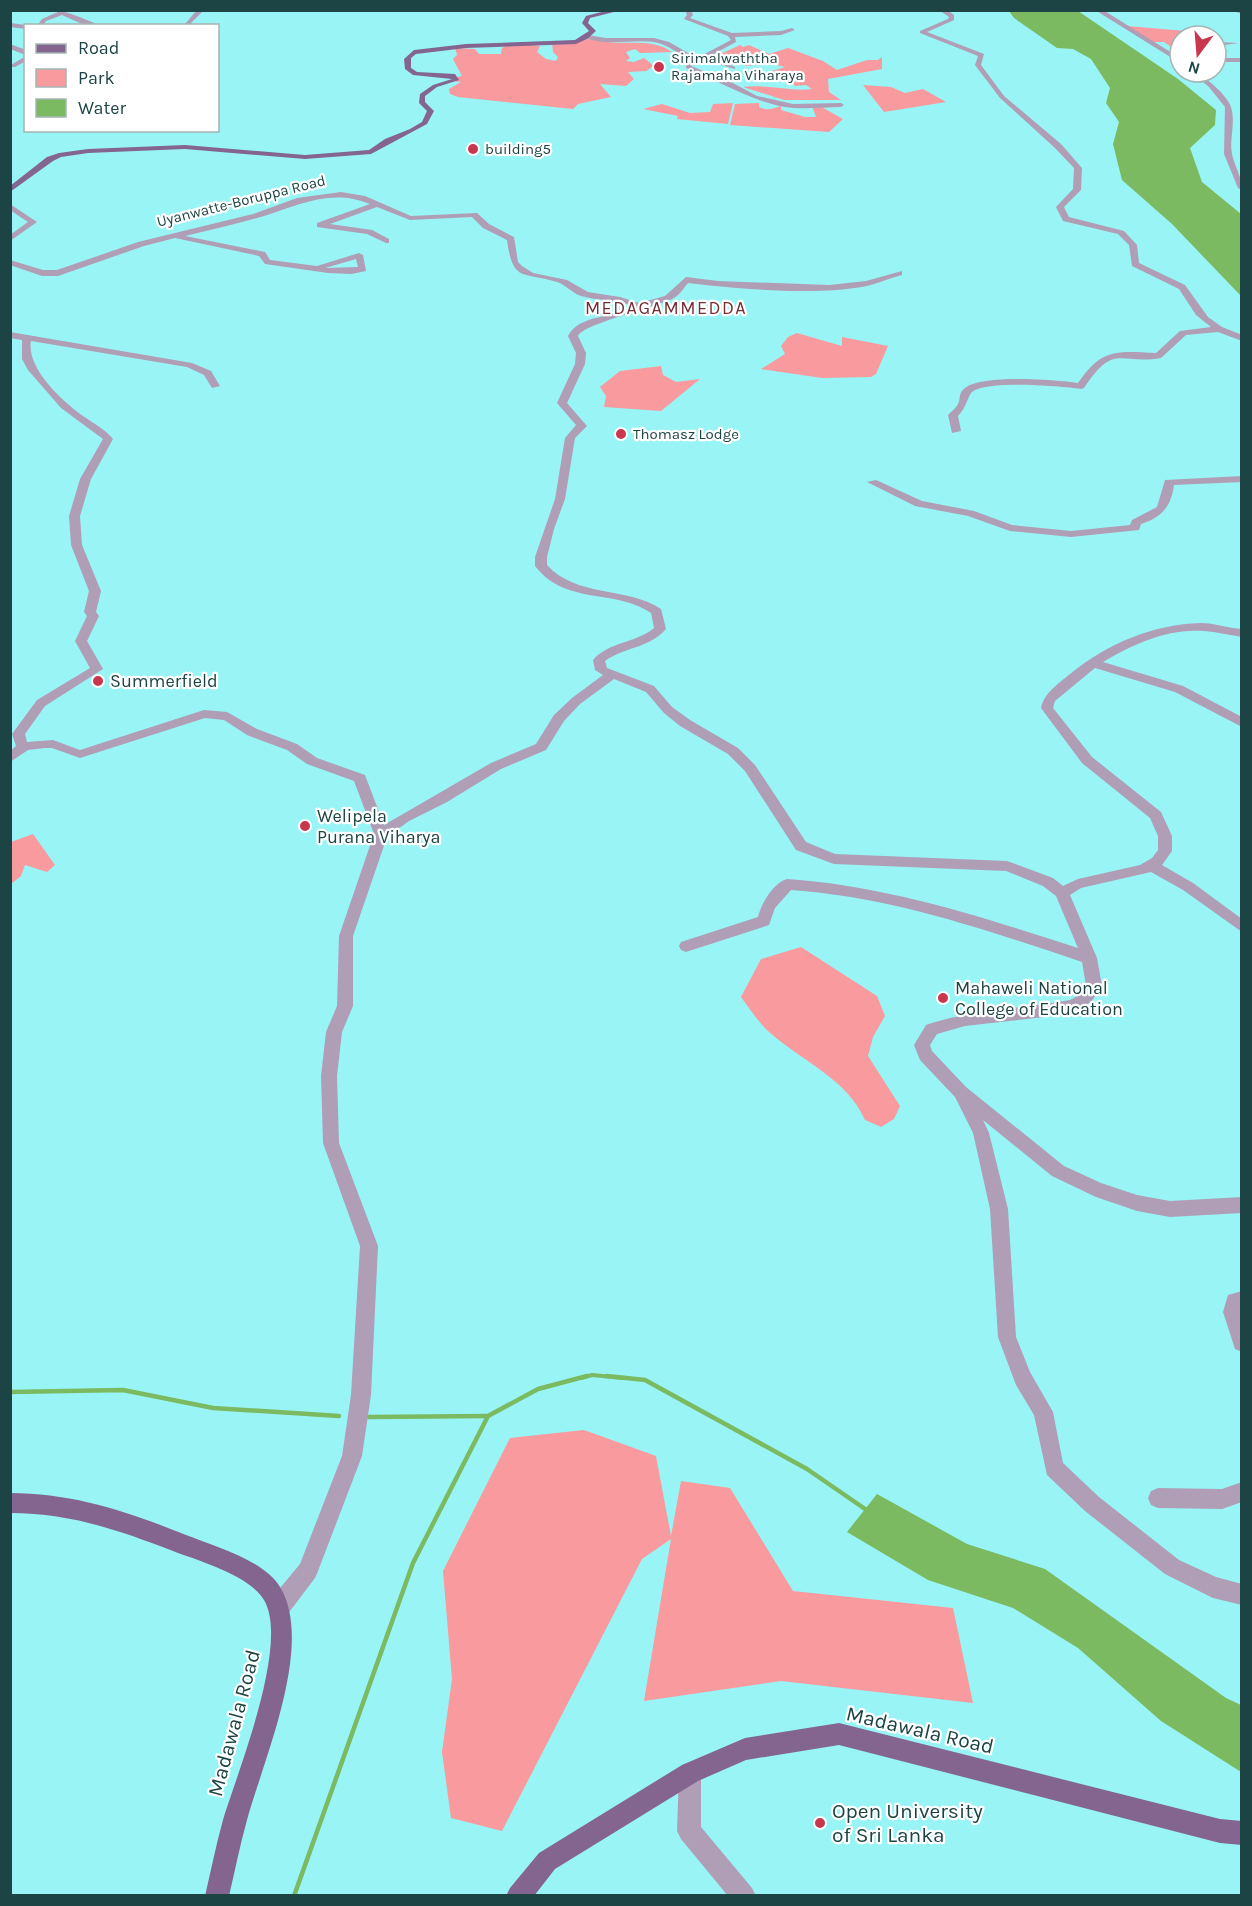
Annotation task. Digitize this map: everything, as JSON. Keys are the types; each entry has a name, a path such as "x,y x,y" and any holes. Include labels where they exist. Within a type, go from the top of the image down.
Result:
{"main road":[{"path":"10,190 50,159 59,155 88,151 185,147 305,157 371,152 425,123 430,111 422,103 422,95 435,86 456,80 454,76 415,74 408,69 405,62 407,56 414,52 466,46 539,42 568,43 587,36 593,31 586,24 586,18 619,10"},
{"path":"10,1503 53,1504 75,1508 193,1549 249,1575 267,1588 279,1607"},
{"name":"Madawala Road","path":"217,1896 235,1820 263,1730 277,1674 282,1637 279,1607"},
{"name":"Madawala Road","path":"518,1896 547,1861 690,1773 745,1749 838,1734 1220,1831 1242,1833"}],"street":[{"path":"188,24 201,10"},
{"path":"688,10 691,13 686,18 730,35 781,33 792,30"},
{"path":"942,10 952,16 951,20 922,32 982,55 978,65 1002,97 1058,146 1078,168 1077,190 1060,207 1066,219 1113,230 1126,236 1134,247 1135,264 1182,286 1199,313 1219,329 1242,338"},
{"path":"1099,11 1108,10"},
{"path":"1235,10 1242,12"},
{"path":"1099,11 1168,54"},
{"path":"41,24 44,20 59,12 89,24"},
{"path":"730,35 734,41 732,44 688,66 729,82 748,94 793,106 842,105"},
{"path":"587,36 609,40 664,42 680,53 733,68"},
{"path":"1228,43 1236,43"},
{"path":"10,46 24,52"},
{"path":"1157,48 1168,47"},
{"path":"13,66 24,59"},
{"path":"1209,84 1228,107 1228,154 1237,168 1242,188"},
{"path":"793,106 798,114"},
{"name":"Uyanwatte-Boruppa Road","path":"10,262 52,274 169,236 256,216 300,200 323,195 348,195 415,219 461,214 474,215 486,226 511,239 514,262 526,272 536,277 562,282 581,294 628,302 638,306"},
{"path":"378,204 320,225 369,232 386,241"},
{"path":"10,206 33,222 10,239"},
{"path":"169,236 262,254 268,262 338,272 363,269 359,255 321,267"},
{"path":"899,273 858,285 830,288 718,284 689,279 683,282 679,290 668,298 638,306 628,313 591,323 576,330 573,336 581,353 580,364 562,403 582,426 574,430 570,438 560,499 541,557 541,566 551,577 570,588 643,602 657,611 660,629 650,639 609,651 598,660 601,670 650,689 668,710 685,723 733,751 750,768 801,846 834,859 1007,866 1048,882 1062,893 1089,958 1094,986 1086,998 1074,1005 1044,1011 965,1020 932,1029 922,1045 926,1055 960,1092 1058,1172 1096,1189 1137,1203 1170,1209 1242,1205"},
{"path":"956,430 953,415 965,402 964,394 971,388 989,383 1037,385 1055,383 1081,386 1092,368 1112,354 1123,352 1158,357 1183,333 1219,329"},
{"path":"10,335 189,365 208,373 215,386"},
{"path":"24,747 19,741 18,734 41,703 97,669 81,641 93,616 90,612 96,601 96,586 87,573 74,534 76,504 93,464 108,440 104,434 62,406 30,370 24,352 27,339"},
{"path":"872,483 918,504 970,513 1010,528 1071,534 1135,528 1136,522 1156,515 1161,510 1167,496 1168,482 1242,479"},
{"path":"1062,893 1078,885 1153,867 1164,850 1165,839 1164,827 1156,815 1087,760 1047,708 1049,700 1062,687 1114,649 1147,635 1174,628 1203,627 1242,633"},
{"path":"1093,663 1179,689 1242,723"},
{"path":"279,1607 308,1571 352,1455 361,1395 369,1246 331,1143 329,1076 334,1032 345,1006 346,936 381,834 404,818 442,799 496,766 541,747 559,718 612,675"},
{"path":"10,758 24,747 56,745 70,753 80,754 204,714 227,716 252,732 292,747 312,761 360,778 381,834"},
{"path":"1153,867 1175,877 1204,896 1242,927"},
{"path":"686,946 764,921 768,906 788,884 815,885 920,904 1089,958"},
{"path":"960,1092 981,1134 999,1209 1007,1337 1023,1378 1043,1412 1054,1468 1092,1504 1172,1567 1214,1587 1242,1594"},
{"path":"1242,1300 1234,1301 1232,1312 1242,1343"},
{"path":"1158,1498 1222,1499 1242,1492"},
{"path":"690,1773 689,1832 744,1896"}],"green space":[{"path":"1127,26 1168,29 1168,45 1164,42 1152,42"},
{"path":"588,39 615,43 648,43 672,52 640,53 635,49 626,52 630,58 626,61 634,62 644,58 654,66 646,71 628,72 634,79 626,86 600,84 611,97 578,104 573,109 458,97 450,94 449,89 461,82 453,81 453,78 462,76 453,59 457,55 455,48 475,49 479,54 501,54 502,48 508,45 540,46 537,52 546,59 556,61 558,57 553,52 552,43 571,44"},
{"path":"740,45 743,47 749,45 769,54 788,48 823,61 837,70 882,57 882,69 828,79 829,92 841,100 784,100 743,87 812,89 806,85 795,86 792,81 799,80 799,78 780,75 790,73 800,75 802,72 776,72 772,71 785,67 769,63 747,66 718,55"},
{"path":"863,85 891,87 905,93 923,89 946,102 884,112"},
{"path":"733,103 728,124 677,119 678,116 643,109 662,104 690,113 710,112 713,104"},
{"path":"759,103 759,107 762,108 770,109 781,106 781,110 805,117 816,117 812,106 818,105 843,119 829,132 730,125 735,104"},
{"path":"797,333 842,346 842,337 888,346 876,374 871,377 822,378 761,369 785,354 781,346 788,337"},
{"path":"661,366 663,375 676,382 700,379 661,411 604,407 606,396 600,387 620,371"},
{"path":"33,834 55,865 47,872 25,865 21,876 11,884 11,842"},
{"path":"801,947 877,996 885,1016 873,1037 868,1056 900,1106 894,1119 881,1127 865,1120 847,1092 835,1081 767,1030 741,997 761,959"},
{"path":"584,1430 656,1456 671,1536 681,1481 730,1488 793,1591 953,1608 973,1703 781,1681 644,1701 671,1539 642,1559 502,1831 451,1818 442,1752 452,1679 443,1571 510,1438"}],"water":[{"path":"1009,11 1078,11 1168,72 1168,84 1184,84 1216,110 1215,125 1190,148 1202,182 1241,214 1241,296 1172,224 1122,180 1113,144 1119,122 1106,103 1110,88 1091,59 1073,49 1057,48 1014,18"},
{"path":"877,1494 967,1544 1045,1569 1226,1698 1241,1705 1241,1772 1161,1721 1078,1648 1013,1608 928,1580 847,1532"}],"waterway":[{"path":"581,1378 592,1375 623,1378"},
{"path":"294,1896 413,1563 488,1416 538,1389 587,1376"},
{"path":"607,1376 645,1380 807,1469 868,1511"},
{"path":"10,1392 123,1390 213,1408 339,1416"},
{"path":"369,1417 487,1416"}],"place":[{"name":"Sirimalwaththa Rajamaha Viharaya","path":"659,67"},
{"name":"building5","path":"473,149"},
{"name":"Thomasz Lodge","path":"621,434"},
{"name":"Summerfield","path":"98,681"},
{"name":"Welipela Purana Viharya","path":"305,826"},
{"name":"Mahaweli National College of Education","path":"943,998"},
{"name":"Open University of Sri Lanka","path":"820,1823"}],"district":[{"name":"MEDAGAMMEDDA","path":"666,308"}]}
